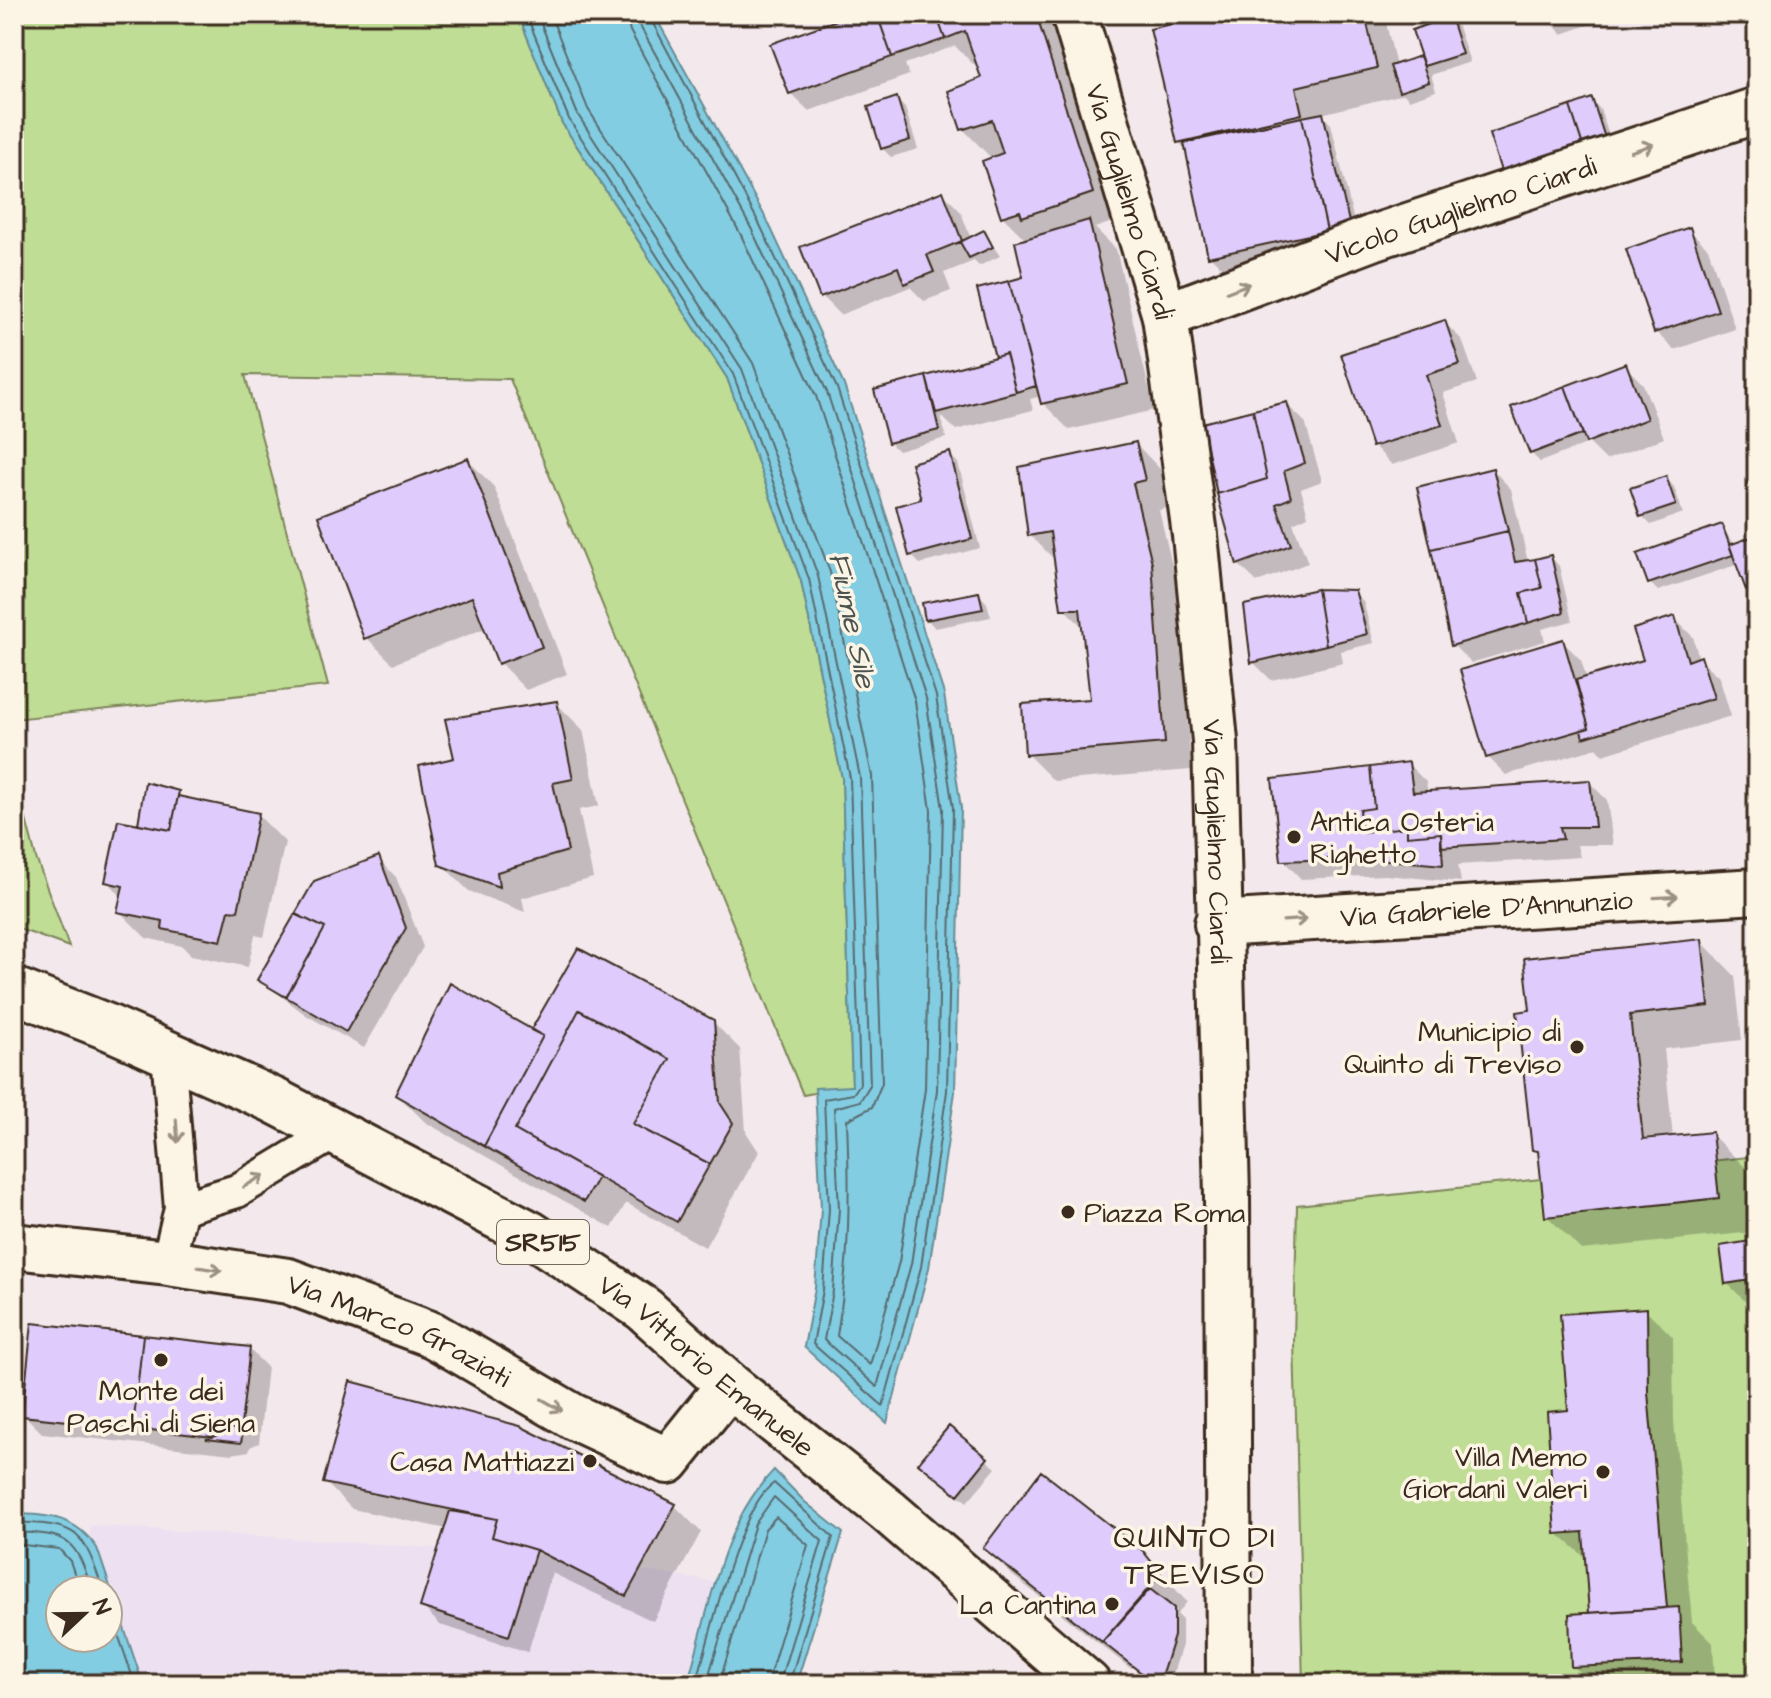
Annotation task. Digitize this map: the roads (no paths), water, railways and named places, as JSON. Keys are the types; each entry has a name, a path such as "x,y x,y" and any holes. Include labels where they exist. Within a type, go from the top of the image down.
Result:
{"main road":[{"name":"Via Guglielmo Ciardi","path":"1074,14 1165,316 1195,535 1215,741 1217,924 1227,1196 1229,1684"},
{"name":"Vicolo Guglielmo Ciardi","path":"1165,316 1372,238 1757,110"},
{"name":"Via Gabriele D'Annunzio","path":"1217,924 1757,891"},
{"name":"Via Vittorio Emanuele","path":"14,990 168,1054 335,1132 531,1234 644,1309 729,1385 888,1511 1088,1684"},
{"name":"Via Marco Graziati","path":"31,1249 168,1263 288,1281 433,1335 574,1417 668,1461 729,1385"},
{"name":"Via Vittorio Emanuele","path":"1019,1626 1071,1684"}],"lane":[{"path":"168,1054 181,1208 168,1263"},
{"path":"181,1208 237,1191 335,1132"}],"water":[{"name":"Fiume Sile","path":"518,14 654,14 768,222 844,385 944,694 961,808 955,1092 929,1268 887,1423 804,1347 815,1288 821,1209 815,1088 852,1086 842,778 801,581 727,378 562,123"},
{"path":"774,1470 805,1502 843,1533 796,1684 687,1684 718,1571 729,1543 741,1516"},
{"path":"14,1514 39,1515 71,1523 97,1548 106,1574 44,1574 44,1654 124,1654 124,1628 143,1684 14,1684"}],"place":[{"name":"Antica Osteria Righetto","path":"1294,837"},
{"name":"Municipio di Quinto di Treviso","path":"1577,1047"},
{"name":"Piazza Roma","path":"1068,1212"},
{"name":"Monte dei Paschi di Siena","path":"161,1360"},
{"name":"Casa Mattiazzi","path":"590,1461"},
{"name":"Villa Memo Giordani Valeri","path":"1603,1472"},
{"name":"La Cantina","path":"1112,1604"}],"district":[{"name":"QUINTO DI TREVISO","path":"1195,1554"}]}
